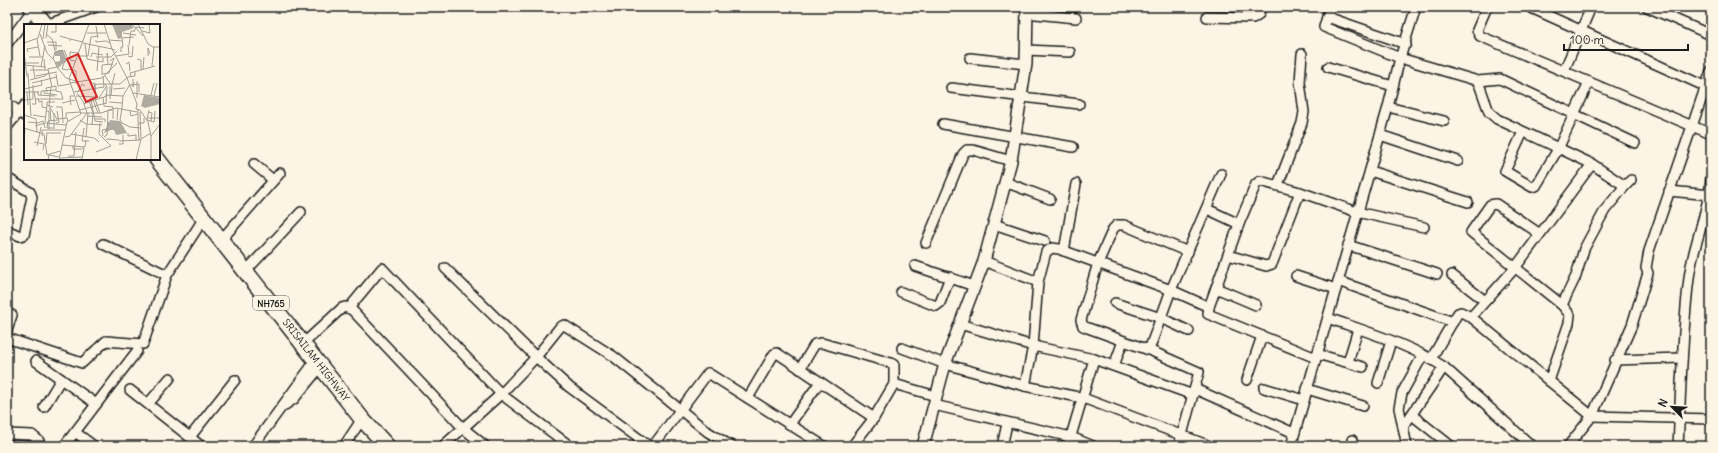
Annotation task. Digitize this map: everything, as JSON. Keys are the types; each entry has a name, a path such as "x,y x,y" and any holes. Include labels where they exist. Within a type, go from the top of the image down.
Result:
{"highway":[{"path":"32,8 45,24"},
{"name":"SRISAILAM HIGHWAY","path":"157,160 362,419 385,445"}],"street":[{"path":"49,24 96,7"},
{"path":"1207,17 1254,18 1259,14 1261,7"},
{"path":"1330,7 1324,27 1400,58 1478,81 1500,79 1573,115 1635,143"},
{"path":"1291,446 1388,107 1400,58 1406,44 1416,7"},
{"path":"1487,7 1476,30 1480,36 1711,134"},
{"path":"1529,7 1708,88"},
{"path":"1564,71 1591,7"},
{"path":"1647,7 1711,35"},
{"path":"7,44 32,8"},
{"path":"922,446 945,364 984,260 1011,161 1016,137 1026,64 1026,10 1076,18"},
{"path":"1327,17 1406,44"},
{"path":"1026,50 1070,52"},
{"path":"1278,185 1302,123 1304,112 1300,82 1302,54"},
{"path":"970,58 1026,64"},
{"path":"1328,67 1393,86"},
{"path":"1568,446 1592,416 1615,360 1632,325 1648,273 1646,262 1691,126 1708,88 1711,71"},
{"path":"1478,81 1489,112 1497,119 1592,164 1628,183 1604,210 1584,249 1576,276 1562,305"},
{"path":"1523,132 1505,171 1532,187 1536,186 1558,149 1589,82"},
{"path":"951,88 1079,104"},
{"path":"7,103 23,111 7,127"},
{"path":"1388,107 1444,121"},
{"path":"943,124 1073,147"},
{"path":"1380,135 1458,161"},
{"path":"926,243 963,154 967,150 973,150 1011,161"},
{"path":"254,164 273,180"},
{"path":"1471,317 1515,268 1592,164"},
{"path":"1370,171 1468,202"},
{"path":"221,240 280,173"},
{"path":"1149,350 1171,290 1207,210 1221,174"},
{"path":"1678,446 1682,358 1689,276 1710,195 1711,177"},
{"path":"7,178 30,192 32,197 24,235 20,236 7,230"},
{"path":"1363,367 1348,362 1317,356 1208,314 1209,307 1239,224 1256,184 1260,181 1265,181 1357,212 1424,227"},
{"path":"1005,182 1050,199"},
{"path":"1064,251 1076,184"},
{"path":"1669,191 1710,195"},
{"path":"1228,255 1266,266 1272,264 1300,192"},
{"path":"1540,234 1496,204 1490,205 1471,232 1562,305 1570,315 1569,323 1549,381"},
{"path":"1207,210 1239,224"},
{"path":"246,271 301,212"},
{"path":"7,338 82,363 106,341 143,344 167,275 204,218"},
{"path":"994,224 1045,241"},
{"path":"1179,446 1199,375 1196,369 1083,326 1081,320 1098,263 1113,229 1118,225 1124,226 1188,252"},
{"path":"103,244 167,275"},
{"path":"1348,245 1437,274"},
{"path":"1025,386 1033,346 1038,282 1046,252 1052,248 1171,290 1209,307"},
{"path":"984,260 1038,282"},
{"path":"915,266 974,286"},
{"path":"349,308 382,268 501,394 570,446"},
{"path":"444,268 536,358 569,386 649,446"},
{"path":"1452,274 1485,301"},
{"path":"1296,276 1337,285 1453,322"},
{"path":"901,292 936,306 940,303 950,277"},
{"path":"1216,288 1256,305"},
{"path":"1116,302 1161,318 1189,331"},
{"path":"303,344 342,308 349,308 463,428 485,446"},
{"path":"1406,446 1400,408 1402,393 1461,312 1471,317 1592,416 1711,419"},
{"path":"7,313 12,315 7,331"},
{"path":"1328,318 1391,341 1427,357 1444,367 1532,446"},
{"path":"960,324 1033,346 1094,359 1194,392 1294,432"},
{"path":"443,446 501,394 536,358 560,327 567,325 613,356 708,432 731,446"},
{"path":"1348,362 1358,329"},
{"path":"1247,380 1262,336"},
{"path":"1114,366 1123,341"},
{"path":"1378,383 1391,341"},
{"path":"800,368 815,344 822,343 894,365 894,384 874,418 852,446"},
{"path":"902,348 945,364 1025,386 1083,398 1182,434 1210,446"},
{"path":"64,446 137,351"},
{"path":"748,398 774,354 780,354 874,418"},
{"path":"1615,360 1682,358"},
{"path":"1070,442 1094,359"},
{"path":"36,361 96,404"},
{"path":"257,445 285,405 290,394 319,363"},
{"path":"1403,427 1444,367"},
{"path":"653,446 706,373 824,446"},
{"path":"148,404 170,378"},
{"path":"44,407 61,379"},
{"path":"190,437 235,380"},
{"path":"790,424 820,382"},
{"path":"894,384 935,401 1007,424 1070,442 1093,446"},
{"path":"1264,388 1304,400"},
{"path":"1307,389 1363,406"},
{"path":"130,390 201,446"},
{"path":"1412,415 1451,446"},
{"path":"344,446 362,419"},
{"path":"1002,446 1007,424"},
{"path":"74,432 94,446"},
{"path":"7,434 32,435 39,441 40,446"}],"shaded area":[{"path":"24,440 36,446 7,446 7,445"}]}
